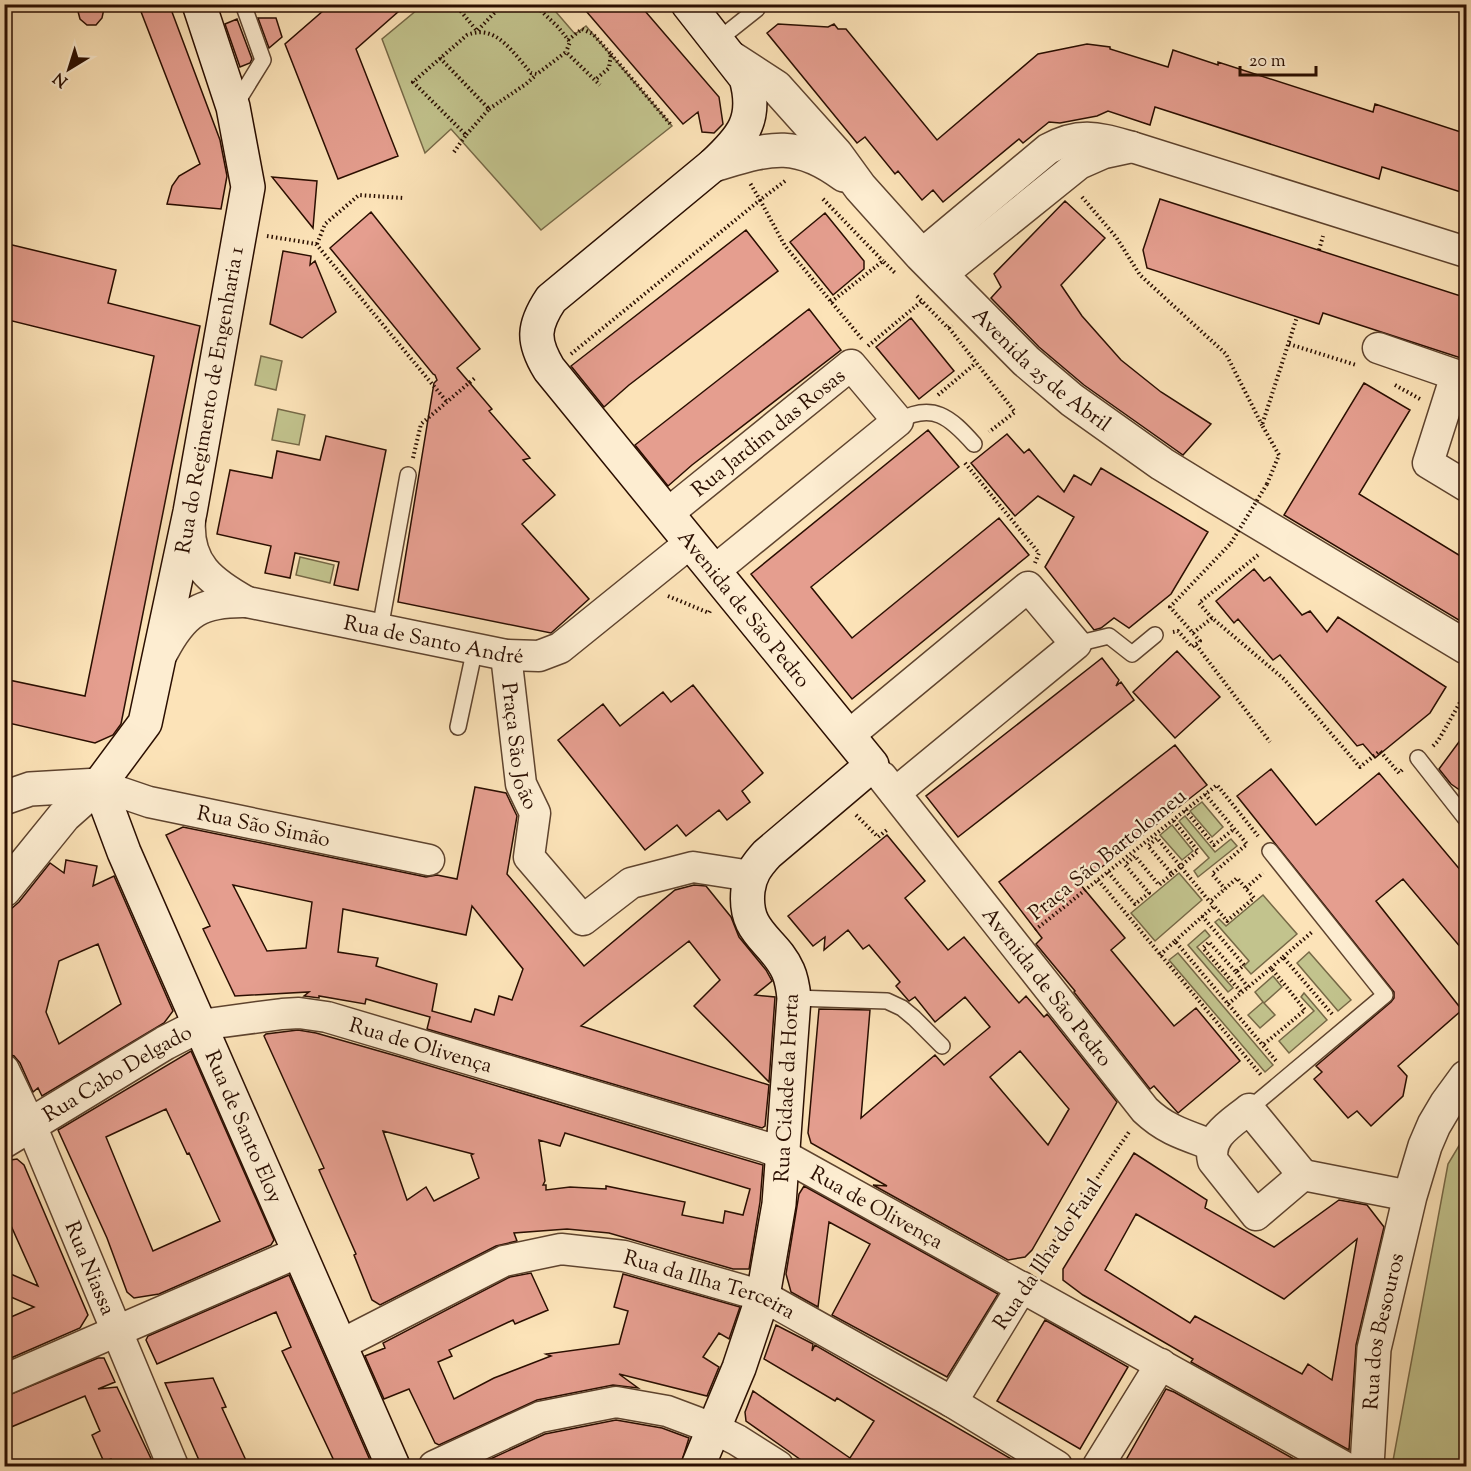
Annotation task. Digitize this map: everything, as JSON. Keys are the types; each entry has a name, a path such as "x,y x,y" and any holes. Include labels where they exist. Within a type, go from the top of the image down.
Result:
{"main road":[{"name":"Rua do Regimento de Engenharia 1","path":"4,890 64,816 99,785 145,723 158,667 190,512 248,188 233,107 199,4"},
{"name":"Avenida 25 de Abril","path":"688,4 726,50 776,87 836,154 928,277 1072,400 1162,464 1467,647"},
{"name":"Avenida de São Pedro","path":"726,50 746,78 749,90 749,116 742,134 713,165 550,299 542,312 537,328 537,344 549,369 872,765"},
{"path":"713,165 762,151 781,149 815,157 860,187"},
{"path":"751,876 767,854 872,765"},
{"path":"4,798 30,789 99,785"},
{"name":"Rua de Santo Eloy","path":"99,785 124,852 393,1467"},
{"name":"Rua Cidade da Horta","path":"698,1467 739,1368 763,1296 779,1204 794,998 793,983 787,968 755,928 749,915 747,901 751,876"},
{"name":"Rua Cabo Delgado","path":"18,1133 165,1043 200,1025"},
{"name":"Rua dos Besouros","path":"1367,1467 1374,1349 1410,1196 1425,1146 1434,1125 1467,1077"}],"street":[{"path":"928,277 1048,149 1063,140 1078,137 1095,137 1132,147 1467,252"},
{"path":"928,277 1079,164 1104,153 1132,147"},
{"name":"Rua Jardim das Rosas","path":"668,514 859,355 898,421"},
{"path":"1370,358 1461,377 1444,412 1428,463 1467,486"},
{"path":"723,582 898,421"},
{"name":"Rua de Santo André","path":"190,512 189,537 200,565 215,583 247,602"},
{"name":"Rua de Santo André","path":"158,667 168,643 184,620 209,604 224,601 247,602 506,655 539,656 560,648 589,627 690,543"},
{"path":"848,736 1028,587 1076,644 902,802"},
{"name":"Praça São João","path":"506,655 521,784 535,813 529,857 584,920 631,884 693,867 751,876"},
{"name":"Avenida de São Pedro","path":"872,765 1145,1110 1172,1131 1212,1145"},
{"name":"Rua São Simão","path":"99,785 149,802 429,860"},
{"name":"Rua de Olivença","path":"200,1025 282,1014 299,1013 327,1017 765,1147 1022,1287 1343,1467"},
{"name":"Rua Niassa","path":"4,1070 18,1133 117,1331 173,1467"},
{"path":"1303,1175 1256,1215 1213,1161 1212,1145 1220,1133 1249,1109 1303,1175 1410,1196"},
{"name":"Rua da Ilha Terceira","path":"340,1346 504,1262 561,1249 624,1256 763,1296 952,1402 1057,1467"},
{"path":"4,1380 299,1252"},
{"name":"Rua da Ilha do Faial","path":"952,1402 1022,1287"},
{"path":"1098,1467 1161,1364"},
{"path":"434,1467 540,1417 616,1402 667,1411 715,1428 778,1467"}],"lane":[{"path":"233,107 263,60 243,4"},
{"path":"726,50 756,9"},
{"path":"898,421 910,414 923,412 938,414 958,426 974,444"},
{"path":"380,629 408,476"},
{"path":"1076,644 1109,636 1132,654 1155,635"},
{"path":"458,727 475,648"},
{"path":"1418,758 1467,819"},
{"path":"1249,1109 1270,1085 1344,1029 1384,995 1270,851"},
{"path":"794,998 887,1001 902,1008 942,1046"}],"path":[{"path":"455,4 477,31 499,37 531,73 537,74"},
{"path":"466,135 413,82 467,35 477,31 503,4"},
{"path":"454,152 489,109 526,84 566,52 570,42 534,4"},
{"path":"568,40 582,29 593,34 672,126"},
{"path":"566,52 600,85"},
{"path":"595,80 609,68 611,54"},
{"path":"440,58 489,109"},
{"path":"1063,176 1116,237 1140,274 1226,354 1279,455 1267,484 1231,543 1170,607 1200,641 1192,647 1178,631"},
{"path":"549,369 573,353 788,179"},
{"path":"316,244 325,224 359,195 403,198"},
{"path":"821,196 883,261"},
{"path":"760,200 785,246 831,302 859,355 928,277"},
{"path":"240,231 316,244 447,402"},
{"path":"831,302 870,271"},
{"path":"1262,425 1297,316"},
{"path":"948,328 1015,412 995,428"},
{"path":"1288,344 1370,358"},
{"path":"957,378 976,363"},
{"path":"408,476 421,424 476,377"},
{"path":"1394,384 1444,412"},
{"path":"959,456 1039,553 1028,587"},
{"path":"1280,536 1199,603 1212,618 1284,679 1360,767 1380,751"},
{"path":"651,576 668,597 709,613 723,582"},
{"path":"1192,633 1212,618"},
{"path":"1196,645 1270,742"},
{"name":"Praça São Bartolomeu","path":"1016,946 1217,785 1270,851"},
{"path":"1205,794 1247,844 1212,874 1225,889"},
{"path":"837,795 878,837 902,802"},
{"path":"1185,810 1214,845 1234,829"},
{"path":"1108,872 1135,904 1149,893 1125,865 1135,856 1160,885 1198,850 1173,820"},
{"path":"1172,874 1148,846 1157,838 1210,902 1227,921 1254,898 1237,878 1210,902"},
{"path":"1098,880 1270,1085 1282,1067 1175,940"},
{"path":"1246,888 1255,880"},
{"path":"1160,955 1214,906"},
{"path":"1202,916 1244,965 1236,972"},
{"path":"1228,1004 1305,939"},
{"path":"1242,993 1203,948 1209,942 1248,987"},
{"path":"1283,957 1344,1029"},
{"path":"1263,1045 1305,1010 1271,968"},
{"name":"Rua da Ilha do Faial","path":"1022,1287 1145,1110"}],"green space":[{"path":"423,5 550,5 575,34 586,26 672,126 541,230 451,129 425,153 382,39"},
{"path":"261,356 282,361 276,390 255,385"},
{"path":"278,409 305,415 299,445 272,440"},
{"path":"300,557 334,565 330,583 296,575"},
{"path":"1202,802 1223,827 1212,837 1190,811"},
{"path":"1185,816 1215,852 1231,839 1237,846 1198,877 1194,871 1209,858 1179,821"},
{"path":"1172,825 1193,851 1182,860 1160,835"},
{"path":"1179,873 1202,900 1155,941 1131,913"},
{"path":"1263,895 1297,934 1251,974 1244,966 1249,961 1215,922 1219,919 1226,926"},
{"path":"1205,930 1210,936 1197,947 1233,988 1228,992 1188,945"},
{"path":"1309,952 1351,1000 1338,1011 1297,963"},
{"path":"1178,953 1273,1065 1265,1072 1169,960"},
{"path":"1273,976 1282,987 1264,1003 1275,1015 1260,1028 1248,1015 1263,1002 1255,992"},
{"path":"1304,993 1327,1020 1289,1053 1279,1041 1314,1011 1301,997"},
{"path":"1466,1134 1466,1466 1392,1466 1448,1164"}],"building":[{"path":"76,4 105,4 102,18 96,25 87,25 80,19"},
{"path":"138,4 169,4 220,140 227,176 221,209 167,204 172,186 179,176 200,164"},
{"path":"331,4 407,4 356,49 398,156 338,179 285,44"},
{"path":"580,4 639,4 719,97 723,124 714,133 702,132 698,112 683,124"},
{"path":"258,18 276,18 282,37 269,48"},
{"path":"237,19 252,59 250,63 240,67 225,24"},
{"path":"778,24 828,27 834,24 838,29 846,29 937,140 1038,54 1087,44 1110,47 1110,49 1168,67 1173,50 1218,65 1218,62 1373,112 1375,104 1467,134 1467,194 1382,167 1379,179 1155,107 1150,125 1108,111 1097,116 1060,123 1049,122 1023,143 1019,139 943,202 933,190 922,200 898,171 895,174 865,137 857,143 767,33"},
{"path":"272,177 317,181 313,228"},
{"path":"1160,199 1467,298 1467,360 1323,313 1319,324 1147,268 1143,250"},
{"path":"1065,201 1105,238 1061,285 1082,316 1121,360 1161,392 1211,424 1183,455 1084,385 1039,347 991,298 1001,287 994,274"},
{"path":"371,212 480,349 457,368 492,409 489,411 530,458 523,460 555,495 522,524 589,599 551,633 398,602 434,383 437,380 330,248"},
{"path":"825,213 864,261 864,269 833,295 790,242"},
{"path":"746,230 778,271 629,385 604,407 571,366"},
{"path":"4,243 116,270 108,303 200,326 121,724 113,735 95,743 4,722 4,679 85,696 154,356 4,319"},
{"path":"283,251 311,256 310,265 315,261 336,312 302,338 270,324"},
{"path":"809,309 841,350 668,486 635,445"},
{"path":"911,318 954,371 919,399 876,347"},
{"path":"1364,383 1410,410 1359,494 1467,560 1467,625 1284,515"},
{"path":"928,430 959,467 811,587 852,638 999,518 1029,555 852,699 751,574"},
{"path":"1007,434 1024,453 1029,449 1064,492 1074,475 1091,485 1101,468 1208,532 1171,594 1129,628 1114,618 1101,628 1094,630 1045,567 1074,517 1038,496 1015,516 971,463"},
{"path":"326,436 386,450 358,590 334,585 339,562 295,553 290,578 265,573 271,546 217,534 230,470 272,478 277,451 320,460"},
{"path":"1254,569 1264,581 1270,577 1302,615 1310,611 1327,632 1338,617 1446,687 1430,713 1375,758 1363,744 1357,746 1280,655 1273,660 1238,619 1234,623 1216,601"},
{"path":"1177,651 1220,697 1175,738 1133,692"},
{"path":"1102,658 1119,680 1116,686 1121,682 1134,700 958,837 926,796"},
{"path":"693,685 763,773 742,791 750,802 727,820 719,810 686,836 677,825 645,850 558,740 603,704 620,726 663,692 671,702"},
{"path":"1467,731 1467,795 1451,784 1439,769"},
{"path":"1175,745 1207,785 1080,884 1125,938 1111,950 1174,1026 1196,1008 1240,1061 1178,1113 1154,1086 1150,1089 1036,944 1042,938 999,882"},
{"path":"1271,769 1316,825 1379,773 1467,878 1467,955 1403,879 1376,901 1462,1010 1398,1066 1407,1076 1403,1096 1371,1126 1357,1111 1348,1118 1314,1079 1322,1072 1316,1066 1391,1002 1394,992 1237,796"},
{"path":"475,787 506,793 517,816 507,874 584,966 675,890 694,885 706,886 731,917 739,937 766,970 772,981 755,995 775,997 769,1082 694,1006 720,980 689,941 581,1026 769,1085 765,1126 762,1128 427,1029 430,1017 366,999 365,1004 319,996 319,998 304,996 309,992 235,996 203,929 210,926 166,835 183,827 426,877 437,875 457,879","holes":["233,885 312,902 306,948 267,951","472,906 523,969 512,1000 499,996 494,1015 475,1009 471,1022 432,1011 437,984 376,966 378,958 338,952 343,909 466,935"]},
{"path":"887,835 925,881 905,898 948,950 964,937 1019,1003 1026,996 1044,1017 1047,1014 1117,1102 1032,1250 1025,1257 1008,1260 873,1185 887,1186 811,1143 808,1133 819,1009 870,1010 861,1118 935,1055 944,1065 990,1027 965,997 935,1022 915,997 909,1001 896,986 900,982 869,945 863,949 848,930 824,950 825,937 813,946 788,916","holes":["1020,1051 1069,1109 1048,1145 990,1077"]},
{"path":"66,860 97,866 93,886 114,876 173,1011 164,1023 42,1096 38,1088 33,1092 20,1063 14,1056 4,1053 4,915 19,902 50,863 64,873","holes":["98,944 121,1004 59,1044 46,1012 59,961"]},
{"path":"298,1030 316,1033 763,1165 760,1202 749,1269 733,1269 609,1233 567,1229 514,1233 517,1241 496,1246 380,1305 372,1300 354,1255 356,1254 319,1170 324,1168 264,1036","holes":["383,1131 473,1154 471,1155 479,1178 434,1201 426,1187 407,1200","565,1133 750,1189 743,1215 725,1211 723,1223 682,1215 685,1202 606,1186 606,1189 570,1187 546,1190 546,1185 543,1185 545,1181 539,1140 560,1146"]},
{"path":"191,1051 274,1240 271,1245 159,1294 134,1298 127,1292 107,1238 58,1130","holes":["166,1109 187,1154 189,1153 220,1221 153,1251 106,1137"]},
{"path":"1134,1153 1207,1200 1205,1208 1274,1247 1339,1200 1367,1205 1384,1227 1356,1345 1349,1450 1191,1362 1193,1359 1083,1295 1063,1280 1063,1269","holes":["1136,1214 1284,1299 1357,1239 1332,1380 1308,1364 1302,1374 1195,1316 1190,1323 1105,1270"]},
{"path":"17,1159 24,1165 88,1315 80,1328 4,1361 4,1320 34,1307 4,1294 4,1271 38,1286 4,1210 4,1161"},
{"path":"804,1186 998,1294 947,1377 832,1315 870,1244 829,1222 818,1307 791,1292 786,1274 799,1194"},
{"path":"531,1273 548,1310 515,1324 513,1320 449,1350 452,1356 438,1362 454,1399 494,1378 551,1356 546,1354 619,1344 628,1311 614,1307 623,1274 740,1307 729,1339 719,1333 703,1357 719,1367 707,1396 619,1374 638,1388 613,1385 537,1400 439,1445 435,1443 409,1389 384,1399 365,1356 385,1348 383,1343 510,1277"},
{"path":"289,1275 373,1467 337,1467 282,1351 291,1347 276,1312 157,1364 146,1340 148,1336"},
{"path":"1045,1320 1128,1367 1080,1449 997,1401"},
{"path":"776,1325 813,1344 812,1351 815,1345 1025,1467 811,1467 746,1421 745,1412 753,1391 850,1458 874,1421 837,1398 835,1401 764,1359"},
{"path":"98,1358 104,1358 115,1382 98,1389 117,1387 155,1467 115,1467 111,1459 104,1462 92,1435 100,1431 85,1396 4,1430 4,1397"},
{"path":"213,1378 226,1407 222,1408 249,1467 202,1467 165,1383"},
{"path":"1166,1389 1294,1459 1289,1467 1122,1467"},
{"path":"616,1420 662,1428 689,1438 680,1467 475,1466 545,1434"}]}
